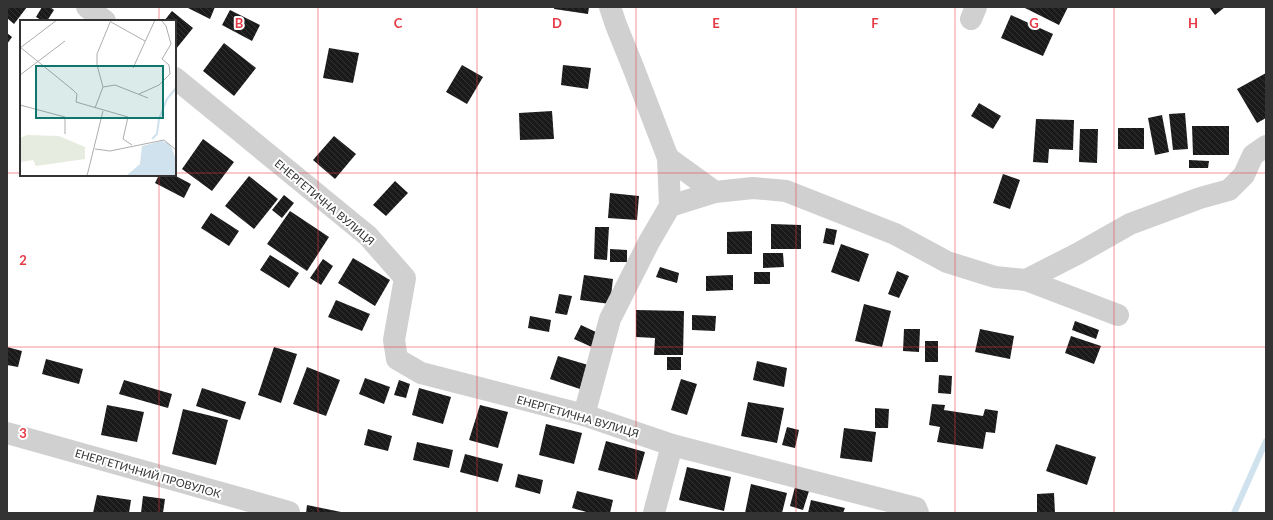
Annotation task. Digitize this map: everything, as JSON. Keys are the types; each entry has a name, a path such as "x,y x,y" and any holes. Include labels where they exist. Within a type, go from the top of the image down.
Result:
{"street":[{"path":"87,7 104,20"},
{"path":"584,415 610,319 649,242 670,206 668,158 610,7"},
{"name":"ЕНЕРГЕТИЧНА ВУЛИЦЯ","path":"176,79 368,236 405,278 394,340 397,359 421,373 584,415 672,445 917,510"},
{"path":"1026,280 1077,254 1130,224 1200,198 1229,190 1244,176 1253,155 1266,146"},
{"path":"668,158 715,192"},
{"path":"670,206 715,192 753,188 786,191 895,234 947,262 994,276 1026,280 1118,315"},
{"name":"ЕНЕРГЕТИЧНИЙ ПРОВУЛОК","path":"7,433 289,513"},
{"path":"654,513 672,445"}],"building":[{"path":"7,7 27,7 14,24 7,18"},
{"path":"42,7 50,7 54,10 48,20 41,20 36,17"},
{"path":"186,7 215,7 210,19"},
{"path":"554,7 589,7 588,14 554,9"},
{"path":"1023,7 1068,7 1059,25"},
{"path":"1209,7 1225,7 1215,15"},
{"path":"230,10 260,25 252,41 222,25"},
{"path":"172,11 193,28 176,49 176,20 165,20"},
{"path":"1011,15 1053,34 1043,56 1001,38"},
{"path":"7,33 12,37 7,44"},
{"path":"224,43 256,68 234,96 203,71"},
{"path":"329,48 359,53 353,83 323,78"},
{"path":"462,65 483,77 467,104 446,92"},
{"path":"563,65 591,68 588,89 561,85"},
{"path":"1266,73 1266,118 1257,123 1237,89"},
{"path":"979,103 1001,116 993,129 971,116"},
{"path":"552,111 554,139 520,140 519,113"},
{"path":"1185,113 1188,149 1173,150 1169,114"},
{"path":"1162,115 1169,152 1155,155 1148,118"},
{"path":"1036,119 1074,120 1073,150 1049,149 1048,163 1033,162"},
{"path":"1192,126 1229,126 1229,155 1193,155"},
{"path":"1118,128 1144,128 1144,149 1118,149"},
{"path":"1080,129 1098,129 1097,163 1079,162"},
{"path":"334,136 356,154 335,179 313,160"},
{"path":"203,139 234,162 212,191 182,169"},
{"path":"1189,160 1209,161 1208,168 1189,168"},
{"path":"1003,174 1020,180 1010,209 993,203"},
{"path":"158,176 176,176 191,184 184,198 155,183"},
{"path":"249,176 278,199 254,229 225,206"},
{"path":"395,181 408,193 386,216 373,205"},
{"path":"610,193 639,196 637,220 608,218"},
{"path":"284,195 294,203 282,218 272,210"},
{"path":"290,211 329,237 307,271 267,244"},
{"path":"211,213 239,231 229,246 201,228"},
{"path":"771,224 801,225 801,249 771,249"},
{"path":"595,227 609,227 607,260 594,259"},
{"path":"826,228 837,230 834,245 823,243"},
{"path":"752,231 752,254 727,254 727,232"},
{"path":"841,244 869,254 859,282 831,272"},
{"path":"610,249 627,250 627,262 610,262"},
{"path":"763,253 783,253 784,267 763,268"},
{"path":"270,255 299,273 289,288 260,270"},
{"path":"353,258 390,280 375,306 338,283"},
{"path":"323,259 333,266 321,285 310,278"},
{"path":"660,267 679,273 677,283 656,277"},
{"path":"897,271 909,276 899,298 888,294"},
{"path":"754,272 770,272 770,284 754,284"},
{"path":"584,275 613,279 610,304 580,300"},
{"path":"733,275 733,290 706,291 706,276"},
{"path":"559,294 572,296 567,315 555,313"},
{"path":"336,300 370,314 362,331 328,317"},
{"path":"864,304 891,311 882,347 855,341"},
{"path":"636,310 684,311 683,355 654,355 655,338 636,337"},
{"path":"692,315 716,316 715,331 692,330"},
{"path":"530,316 551,320 549,332 528,328"},
{"path":"1075,321 1099,330 1096,339 1072,330"},
{"path":"581,325 600,334 594,348 574,339"},
{"path":"904,329 920,329 919,352 903,351"},
{"path":"980,329 1014,336 1010,359 975,352"},
{"path":"1071,336 1101,346 1094,364 1065,353"},
{"path":"925,341 938,341 938,362 925,362"},
{"path":"7,347 22,351 18,367 7,365"},
{"path":"274,347 297,354 281,403 258,395"},
{"path":"558,356 588,365 580,389 550,379"},
{"path":"667,357 681,357 681,370 667,370"},
{"path":"46,359 83,369 79,384 42,374"},
{"path":"757,361 787,368 784,387 753,380"},
{"path":"307,367 340,380 326,416 293,404"},
{"path":"939,375 952,376 951,394 938,393"},
{"path":"365,378 390,387 384,404 359,394"},
{"path":"681,379 697,384 687,415 671,410"},
{"path":"124,380 172,394 168,408 119,394"},
{"path":"399,380 410,384 406,398 394,395"},
{"path":"202,388 246,402 240,420 196,406"},
{"path":"419,388 451,397 443,424 412,415"},
{"path":"748,402 784,408 777,443 741,436"},
{"path":"932,404 945,405 944,410 983,416 985,409 998,411 995,433 986,432 983,449 937,442 940,427 929,425"},
{"path":"107,405 144,412 137,442 101,435"},
{"path":"480,405 508,412 498,448 469,440"},
{"path":"875,408 889,409 888,428 875,428"},
{"path":"183,409 228,420 216,465 172,454"},
{"path":"546,424 582,433 574,464 539,455"},
{"path":"787,427 799,430 795,448 782,445"},
{"path":"844,428 876,432 872,462 840,458"},
{"path":"368,429 392,436 388,451 364,445"},
{"path":"606,441 645,452 637,480 598,470"},
{"path":"417,442 453,450 449,468 413,460"},
{"path":"1056,444 1096,457 1087,485 1046,471"},
{"path":"465,454 503,464 498,482 460,472"},
{"path":"687,467 731,477 724,511 679,500"},
{"path":"518,474 543,480 540,494 515,487"},
{"path":"751,484 787,493 782,513 745,513"},
{"path":"795,487 809,491 803,510 790,506"},
{"path":"577,491 613,500 610,513 590,513 572,508"},
{"path":"1054,493 1055,513 1037,513 1037,494"},
{"path":"97,495 131,500 129,513 93,513"},
{"path":"143,496 165,499 163,513 141,513"},
{"path":"811,500 845,508 843,513 808,513"},
{"path":"307,505 341,512 341,513 306,513"}],"waterway":[{"path":"1234,513 1266,441"}]}
